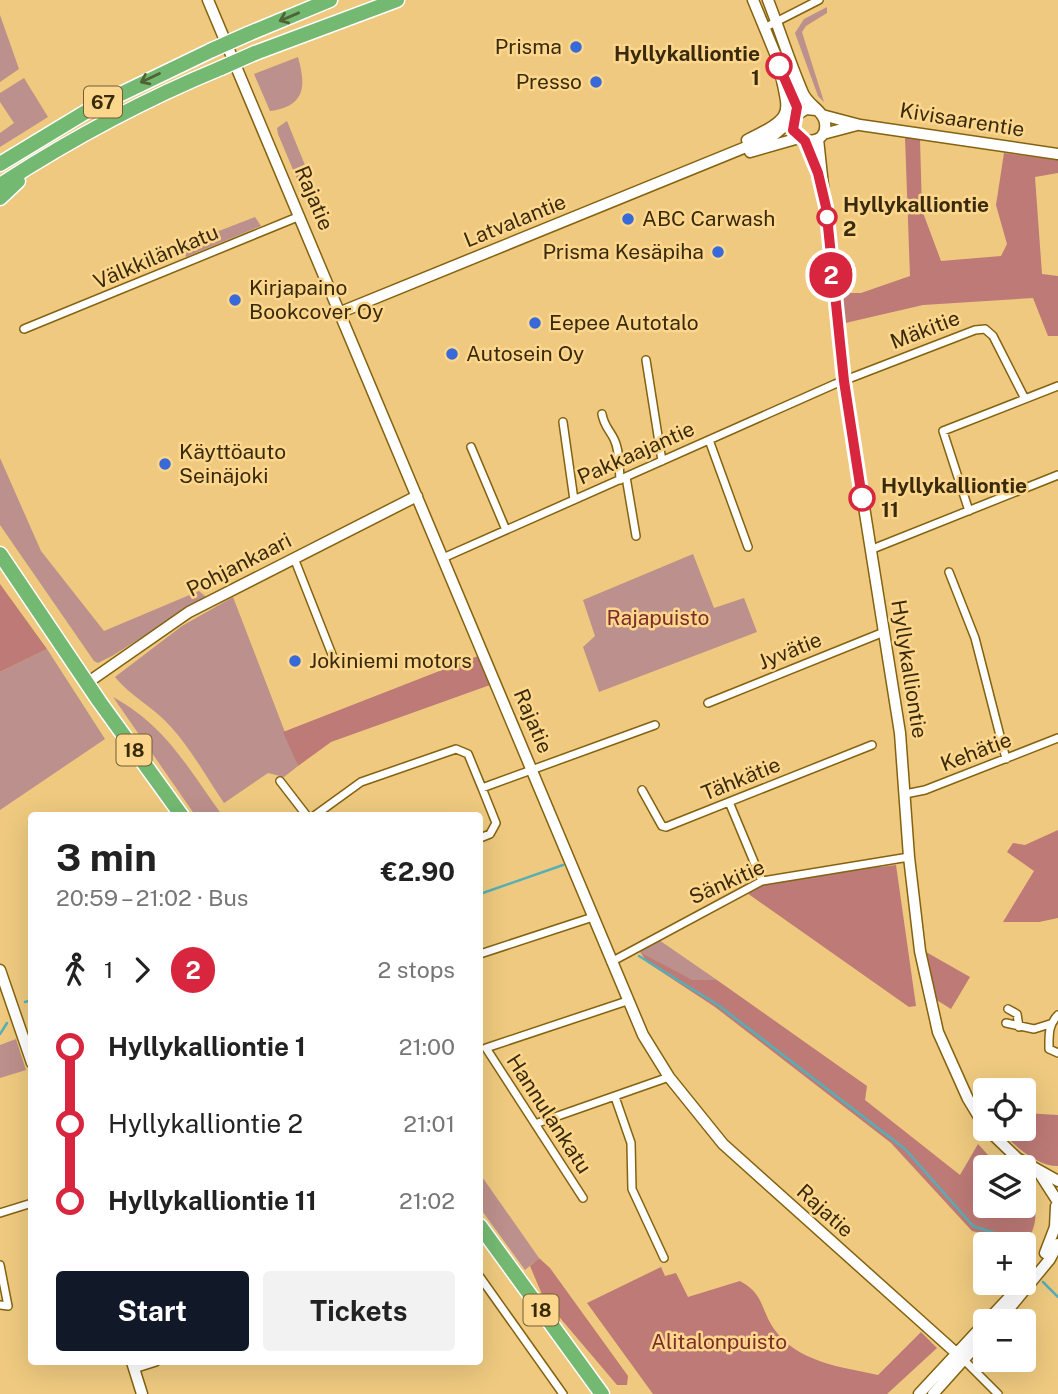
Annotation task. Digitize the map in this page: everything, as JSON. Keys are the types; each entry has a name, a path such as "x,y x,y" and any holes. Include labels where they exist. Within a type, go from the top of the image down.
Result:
{"highway":[{"name":"67","path":"0,164 94,107 247,34 330,0"},
{"name":"67","path":"0,185 50,152 147,99 381,0"},
{"path":"255,53 397,0"},
{"path":"0,198 50,152"},
{"name":"18","path":"0,554 179,812"},
{"name":"18","path":"0,568 67,663 88,683"},
{"name":"18","path":"483,1230 602,1394"}],"street":[{"name":"Rajatie","path":"208,0 341,312 627,1001 669,1077 723,1144 960,1357"},
{"path":"716,158 782,120 788,101 779,65 753,0"},
{"path":"768,0 803,95 819,112 825,124 821,136 802,140 793,130 795,117 785,74 779,65"},
{"path":"764,28 819,0"},
{"path":"795,117 806,109 819,112"},
{"name":"Kivisaarentie","path":"819,112 860,125 1058,154"},
{"name":"Latvalantie","path":"341,312 773,136 795,117"},
{"name":"Kivisaarentie","path":"821,136 860,125"},
{"name":"Hyllykalliontie","path":"821,136 844,381 900,733 909,857 920,951 938,1032 973,1106"},
{"name":"Latvalantie","path":"704,165 718,164 802,140"},
{"name":"Hyllykalliontie","path":"802,140 818,173 826,207"},
{"name":"Välkkilänkatu","path":"24,329 300,216"},
{"name":"Mäkitie","path":"844,381 975,330 985,329 993,335 1024,397"},
{"path":"646,359 662,461"},
{"name":"Pakkaajantie","path":"443,558 844,381"},
{"path":"969,511 943,431 1024,397 1058,386"},
{"path":"602,414 605,429 613,437 617,450 636,536"},
{"path":"563,422 573,500"},
{"path":"709,440 748,547"},
{"path":"471,447 506,530"},
{"path":"870,550 1058,475"},
{"name":"Pohjankaari","path":"88,683 166,626 417,496"},
{"path":"294,558 333,657"},
{"path":"949,572 975,638 1006,759"},
{"name":"Jyvätie","path":"708,703 884,632"},
{"path":"482,788 655,725"},
{"name":"Kehätie","path":"905,794 925,790 1058,738"},
{"name":"Tähkätie","path":"642,790 662,826 666,827 872,745"},
{"path":"320,812 361,782 456,749 467,754 496,823 490,834 483,837"},
{"path":"280,781 304,812"},
{"path":"729,802 762,881"},
{"name":"Sänkitie","path":"611,962 762,881 909,857"},
{"path":"483,953 593,917"},
{"path":"0,970 28,1051"},
{"name":"Hannulankatu","path":"583,1198 486,1048 627,1001"},
{"path":"1008,1009 1017,1014 1019,1027"},
{"path":"1006,1023 1034,1029 1050,1024 1058,1015"},
{"path":"1050,1024 1049,1049 1058,1052"},
{"path":"535,1124 669,1077"},
{"path":"615,1097 631,1143 632,1189 664,1258"},
{"name":"Hyllykalliontie","path":"996,1141 1040,1174 1058,1181"},
{"name":"Hyllykalliontie","path":"1036,1266 1051,1244 1057,1202 1040,1174"},
{"path":"0,1213 28,1204"},
{"path":"1009,1309 1050,1259 1058,1244"},
{"path":"0,1265 9,1298 8,1306 0,1306"},
{"path":"483,1281 563,1394"},
{"name":"Hyllykalliontie","path":"999,1309 1012,1295"},
{"name":"Hyllykalliontie","path":"933,1394 973,1340"},
{"name":"Hyllykalliontie","path":"919,1394 973,1346"},
{"path":"960,1357 998,1394"},
{"path":"133,1365 142,1394"}],"green space":[{"path":"827,7 827,13 806,26 802,32 824,102 818,96 795,33 804,19"},
{"path":"0,15 19,69 0,82"},
{"path":"298,57 302,86 297,99 291,105 270,111 254,74"},
{"path":"24,78 48,117 0,147 0,133 14,123 0,102 0,93"},
{"path":"287,121 309,175 297,179 278,134 277,128"},
{"path":"905,137 920,140 922,210 941,261 1001,256 1007,244 996,205 1004,153 1058,160 1058,173 1035,177 1042,274 1058,276 1058,336 1048,336 1033,298 923,305 841,324 838,293 861,293 910,276"},
{"path":"255,217 261,226 186,257 184,247 188,243"},
{"path":"0,458 41,551 104,631 199,591 206,597 112,656 98,663 94,661 0,525"},
{"name":"Rajapuisto","path":"693,554 714,608 744,598 757,632 599,692 583,647 595,636 583,600"},
{"path":"0,584 47,649 0,672"},
{"path":"233,597 298,766 284,777 268,773 224,803 171,727 115,677 182,626"},
{"path":"47,649 105,739 0,810 0,672"},
{"path":"478,656 490,685 331,742 298,766 283,732"},
{"path":"113,697 132,708 162,735 220,812 193,812"},
{"path":"1058,830 1058,918 1039,922 1003,922 1034,871 1007,852 1013,843 1025,845"},
{"path":"896,865 916,1006 909,1007 747,893 764,885 801,876"},
{"path":"659,940 717,980 692,981 640,952"},
{"path":"640,952 692,980 717,980 867,1086 865,1100 960,1175 978,1144 988,1155 973,1155 973,1218 1035,1218 1031,1232 972,1231 891,1143 715,1007 648,963"},
{"path":"926,952 970,977 951,1009 935,999"},
{"path":"16,1039 26,1070 0,1078 0,1045"},
{"path":"1036,1114 1058,1115 1058,1166 1041,1162 1036,1160 1036,1155 1029,1155 1011,1141 1036,1141"},
{"path":"483,1178 539,1258 525,1270 483,1212"},
{"path":"539,1258 550,1268 628,1376 627,1385 617,1385 544,1299 530,1266"},
{"name":"Alitalonpuisto","path":"661,1267 665,1276 676,1273 688,1297 740,1281 758,1296 774,1329 784,1340 807,1356 835,1366 878,1375 921,1332 937,1348 887,1394 653,1394 587,1303"}],"waterway":[{"path":"483,893 563,865"},
{"path":"639,956 718,1005 905,1149 973,1226 992,1232"},
{"path":"0,1034 7,1023"},
{"path":"1043,1282 1058,1297"}],"bus line":[{"name":"2","path":"779,66 785,74 797,107 793,130 805,141 805,147 818,173 826,207 844,381 862,498"}],"place":[{"name":"Prisma","path":"576,47"},
{"name":"Hyllykalliontie 1","path":"779,66"},
{"name":"Presso","path":"596,82"},
{"name":"Hyllykalliontie 2","path":"827,217"},
{"name":"ABC Carwash","path":"628,219"},
{"name":"Prisma Kesäpiha","path":"718,252"},
{"name":"Kirjapaino Bookcover Oy","path":"235,300"},
{"name":"Eepee Autotalo","path":"535,323"},
{"name":"Autosein Oy","path":"452,354"},
{"name":"Käyttöauto Seinäjoki","path":"165,464"},
{"name":"Hyllykalliontie 11","path":"862,498"},
{"name":"Jokiniemi motors","path":"295,661"}]}
